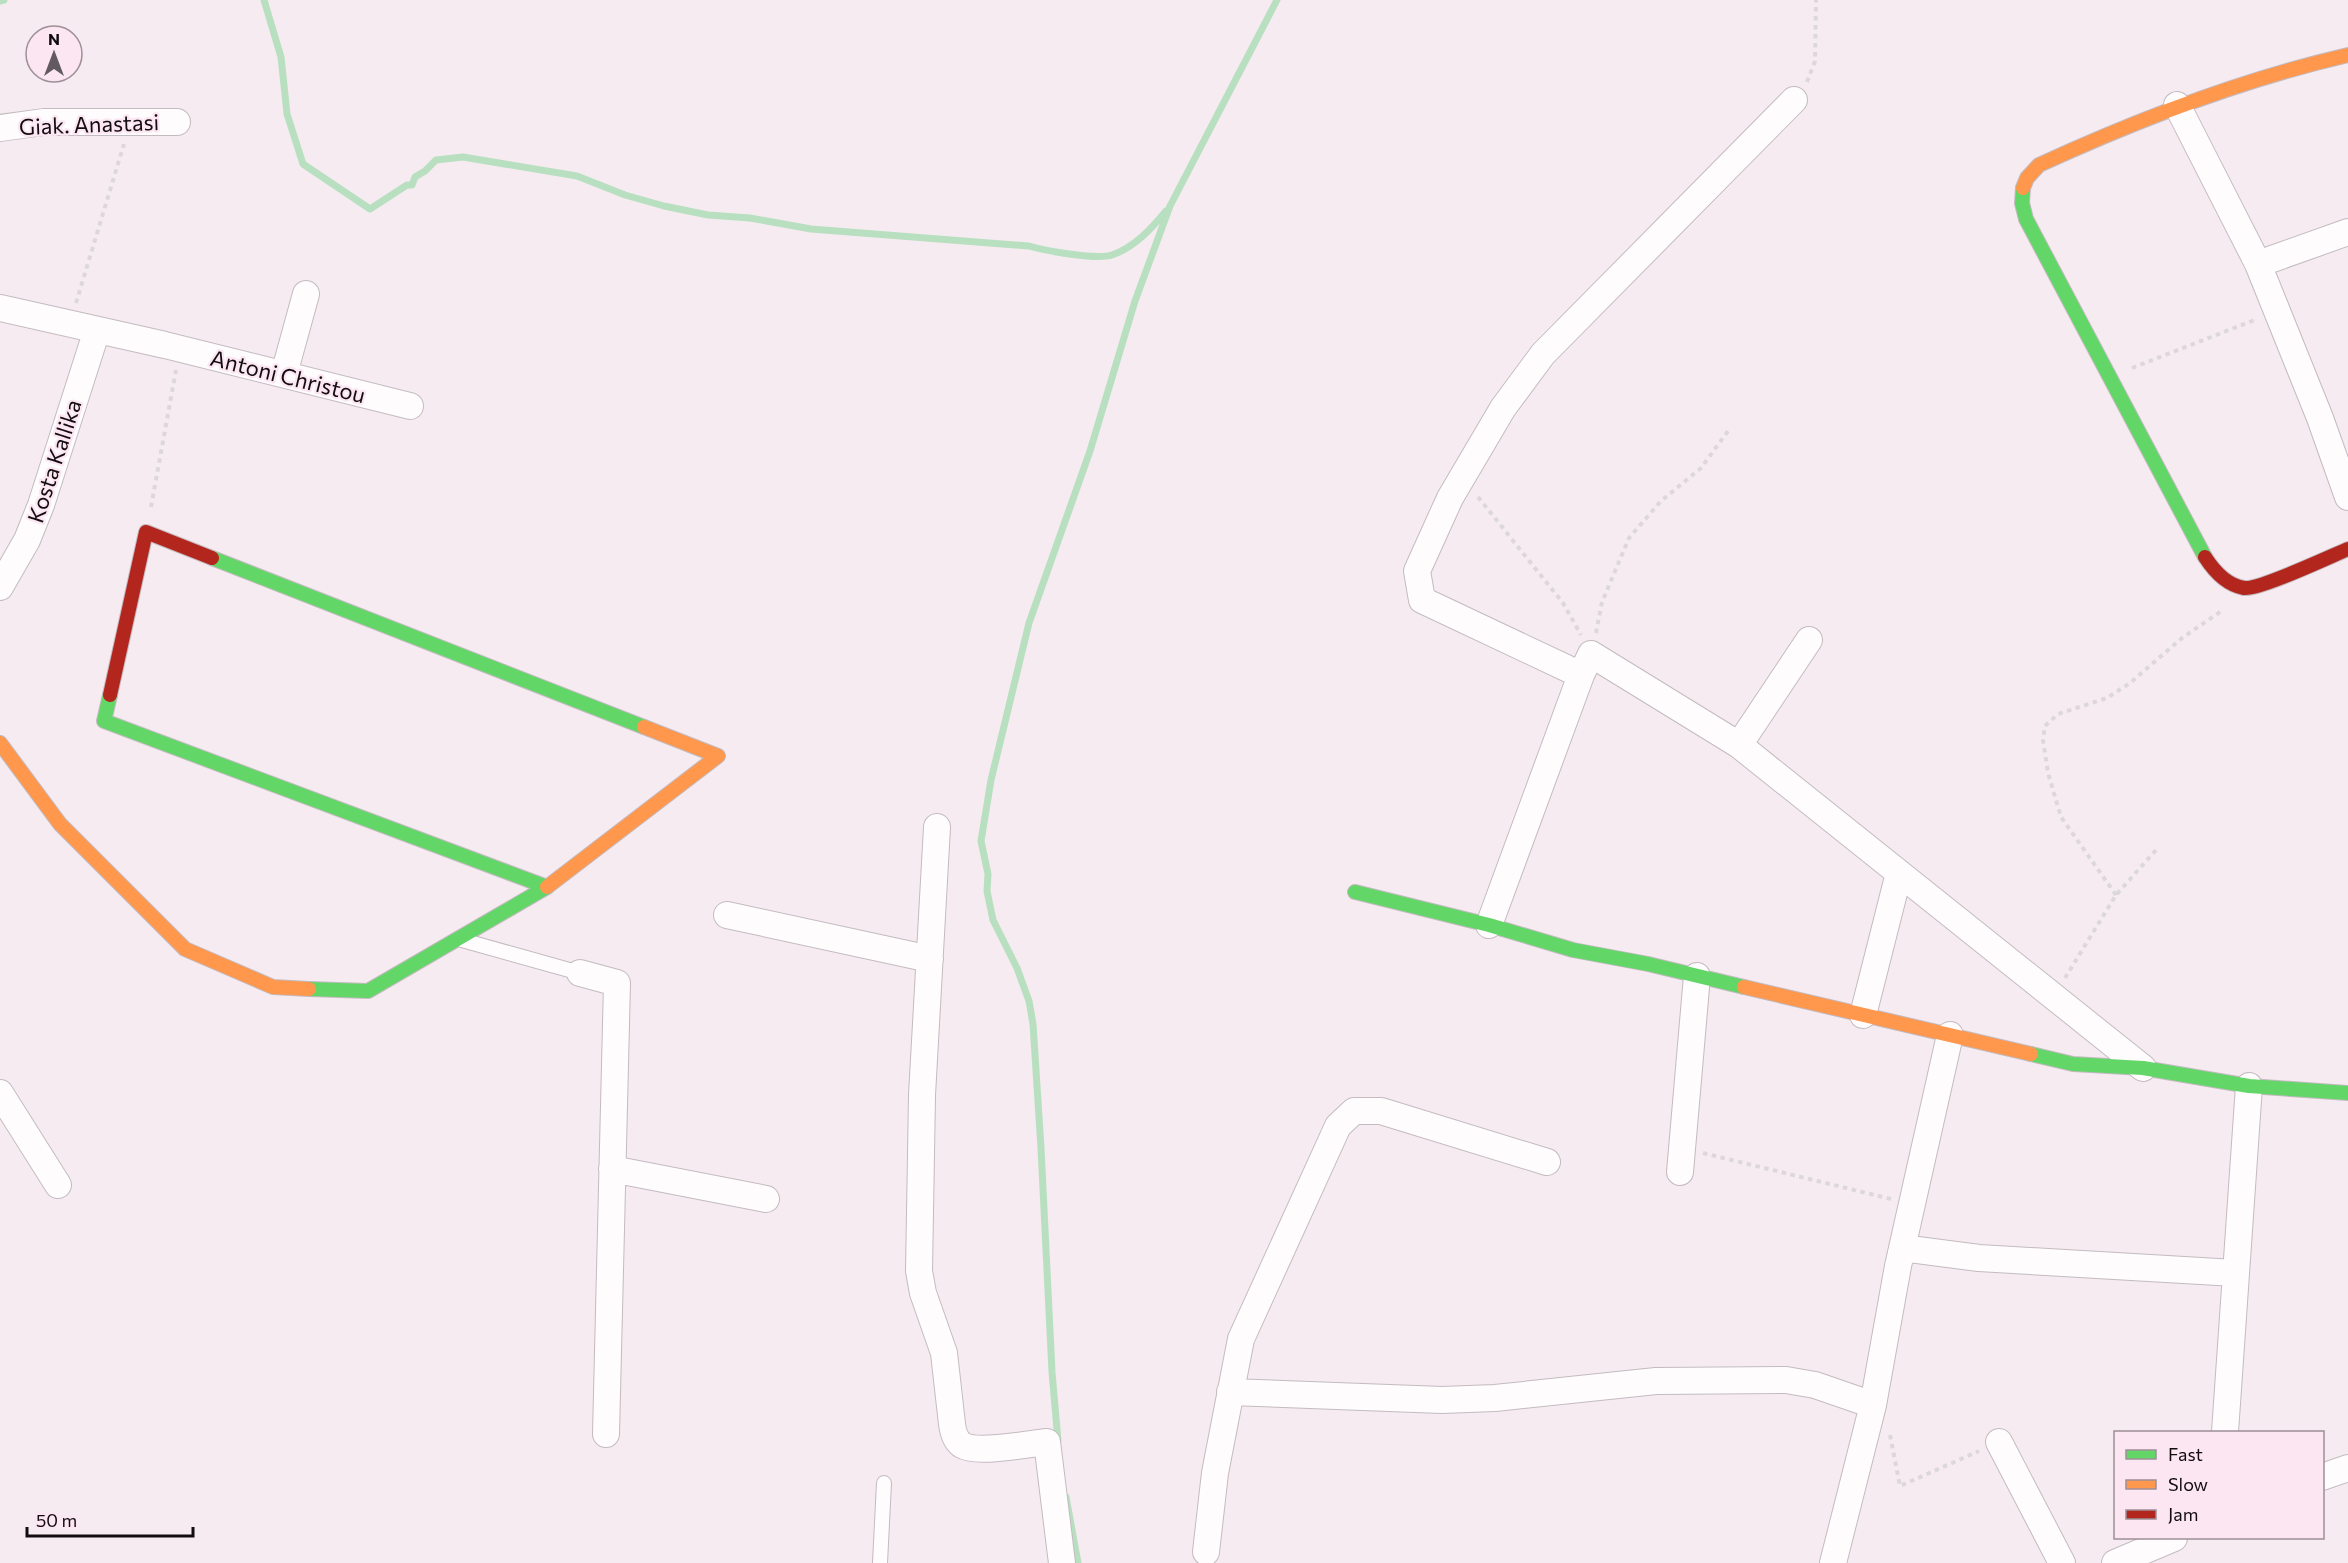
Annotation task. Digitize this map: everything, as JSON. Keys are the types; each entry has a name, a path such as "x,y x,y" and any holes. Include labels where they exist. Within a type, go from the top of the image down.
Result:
{"street":[{"path":"2348,55 2303,64 2247,80 2105,134 2039,165 2030,173 2021,189 2026,219 2201,552 2222,579 2242,588 2263,584 2348,549"},
{"path":"1794,100 1543,354 1503,408 1450,498 1417,571 1422,600 1586,664 1739,745 2143,1068"},
{"path":"2178,105 2258,264 2348,497"},
{"name":"Giak. Anastasi","path":"0,128 44,122 177,122"},
{"path":"2258,264 2348,232"},
{"path":"284,375 306,294"},
{"name":"Antoni Christou","path":"0,308 173,347 410,406"},
{"name":"Kosta Kallika","path":"2,580 27,540 41,505 97,330"},
{"path":"0,744 60,824 185,949 273,987 368,991 547,887 718,756 146,532 104,721 547,887"},
{"path":"1739,745 1809,639"},
{"path":"1489,925 1586,664"},
{"path":"937,827 922,1095 920,1283 944,1353 953,1434 963,1446 977,1449 1047,1442 1062,1563"},
{"path":"1863,1015 1899,873"},
{"path":"1355,892 1489,925 1574,950 1697,976 2073,1064 2143,1068 2249,1086 2348,1093"},
{"path":"727,915 930,959"},
{"path":"580,973 617,983 606,1434"},
{"path":"1681,1160 1697,976"},
{"path":"1833,1563 1873,1405 1902,1248 1950,1035"},
{"path":"2225,1431 2249,1086"},
{"path":"0,1093 58,1185"},
{"path":"1206,1552 1213,1490 1230,1392 1245,1326 1338,1126 1354,1111 1381,1111 1547,1162"},
{"path":"612,1169 766,1199"},
{"path":"1902,1248 1979,1258 2235,1273"},
{"path":"1230,1392 1442,1400 1495,1398 1656,1381 1786,1380 1815,1385 1873,1405"},
{"path":"1999,1442 2062,1563"},
{"path":"2324,1476 2348,1468"},
{"path":"2115,1563 2172,1539"}],"lane":[{"path":"457,939 580,973"},
{"path":"880,1563 884,1483"}],"path":[{"path":"1794,100 1809,80 1815,61 1816,0"},
{"path":"69,324 131,122"},
{"path":"2109,377 2278,311"},
{"path":"146,532 173,347"},
{"path":"1586,664 1602,602 1629,538 1661,501 1701,468 1728,431"},
{"path":"1462,477 1563,603 1586,664"},
{"path":"2116,894 2061,817 2048,773 2043,740 2045,726 2058,714 2108,698 2130,683 2182,638 2229,605 2242,588"},
{"path":"2054,996 2116,894 2156,850"},
{"path":"1681,1160 1912,1204"},
{"path":"1889,1429 1900,1486 1999,1442"}],"waterway":[{"path":"0,1 4,0"},
{"path":"264,0 281,57 287,114 303,164 370,209 407,185 412,185 415,177 436,160 463,157 577,176 625,195 708,215 750,218 811,229 1029,246 1084,256 1105,256 1120,252 1142,236 1166,211"},
{"path":"1058,1441 1052,1372 1033,1024 1029,1001 1017,968 993,920 987,891 988,874 981,841 991,780 1029,623 1090,451 1135,301 1170,206 1277,0"},
{"path":"1066,1497 1078,1563"}],"traffic: fast":[{"path":"2023,188 2022,203 2026,219 2205,557"},
{"path":"212,558 644,727"},
{"path":"110,695 104,721 547,887 368,991 309,989"},
{"path":"1355,892 1489,925 1573,950 1648,964 1744,987"},
{"path":"2031,1054 2073,1064 2143,1068 2249,1086 2348,1093"}],"traffic: slow":[{"path":"2023,188 2027,178 2039,165 2114,132 2190,102 2268,76 2348,55"},
{"path":"547,887 718,756 644,727"},
{"path":"0,743 60,824 185,949 273,987 309,989"},
{"path":"1744,987 2031,1054"}],"traffic: jam":[{"path":"110,695 146,532 212,558"},
{"path":"2205,557 2221,577 2244,588 2278,579 2348,549"}]}
